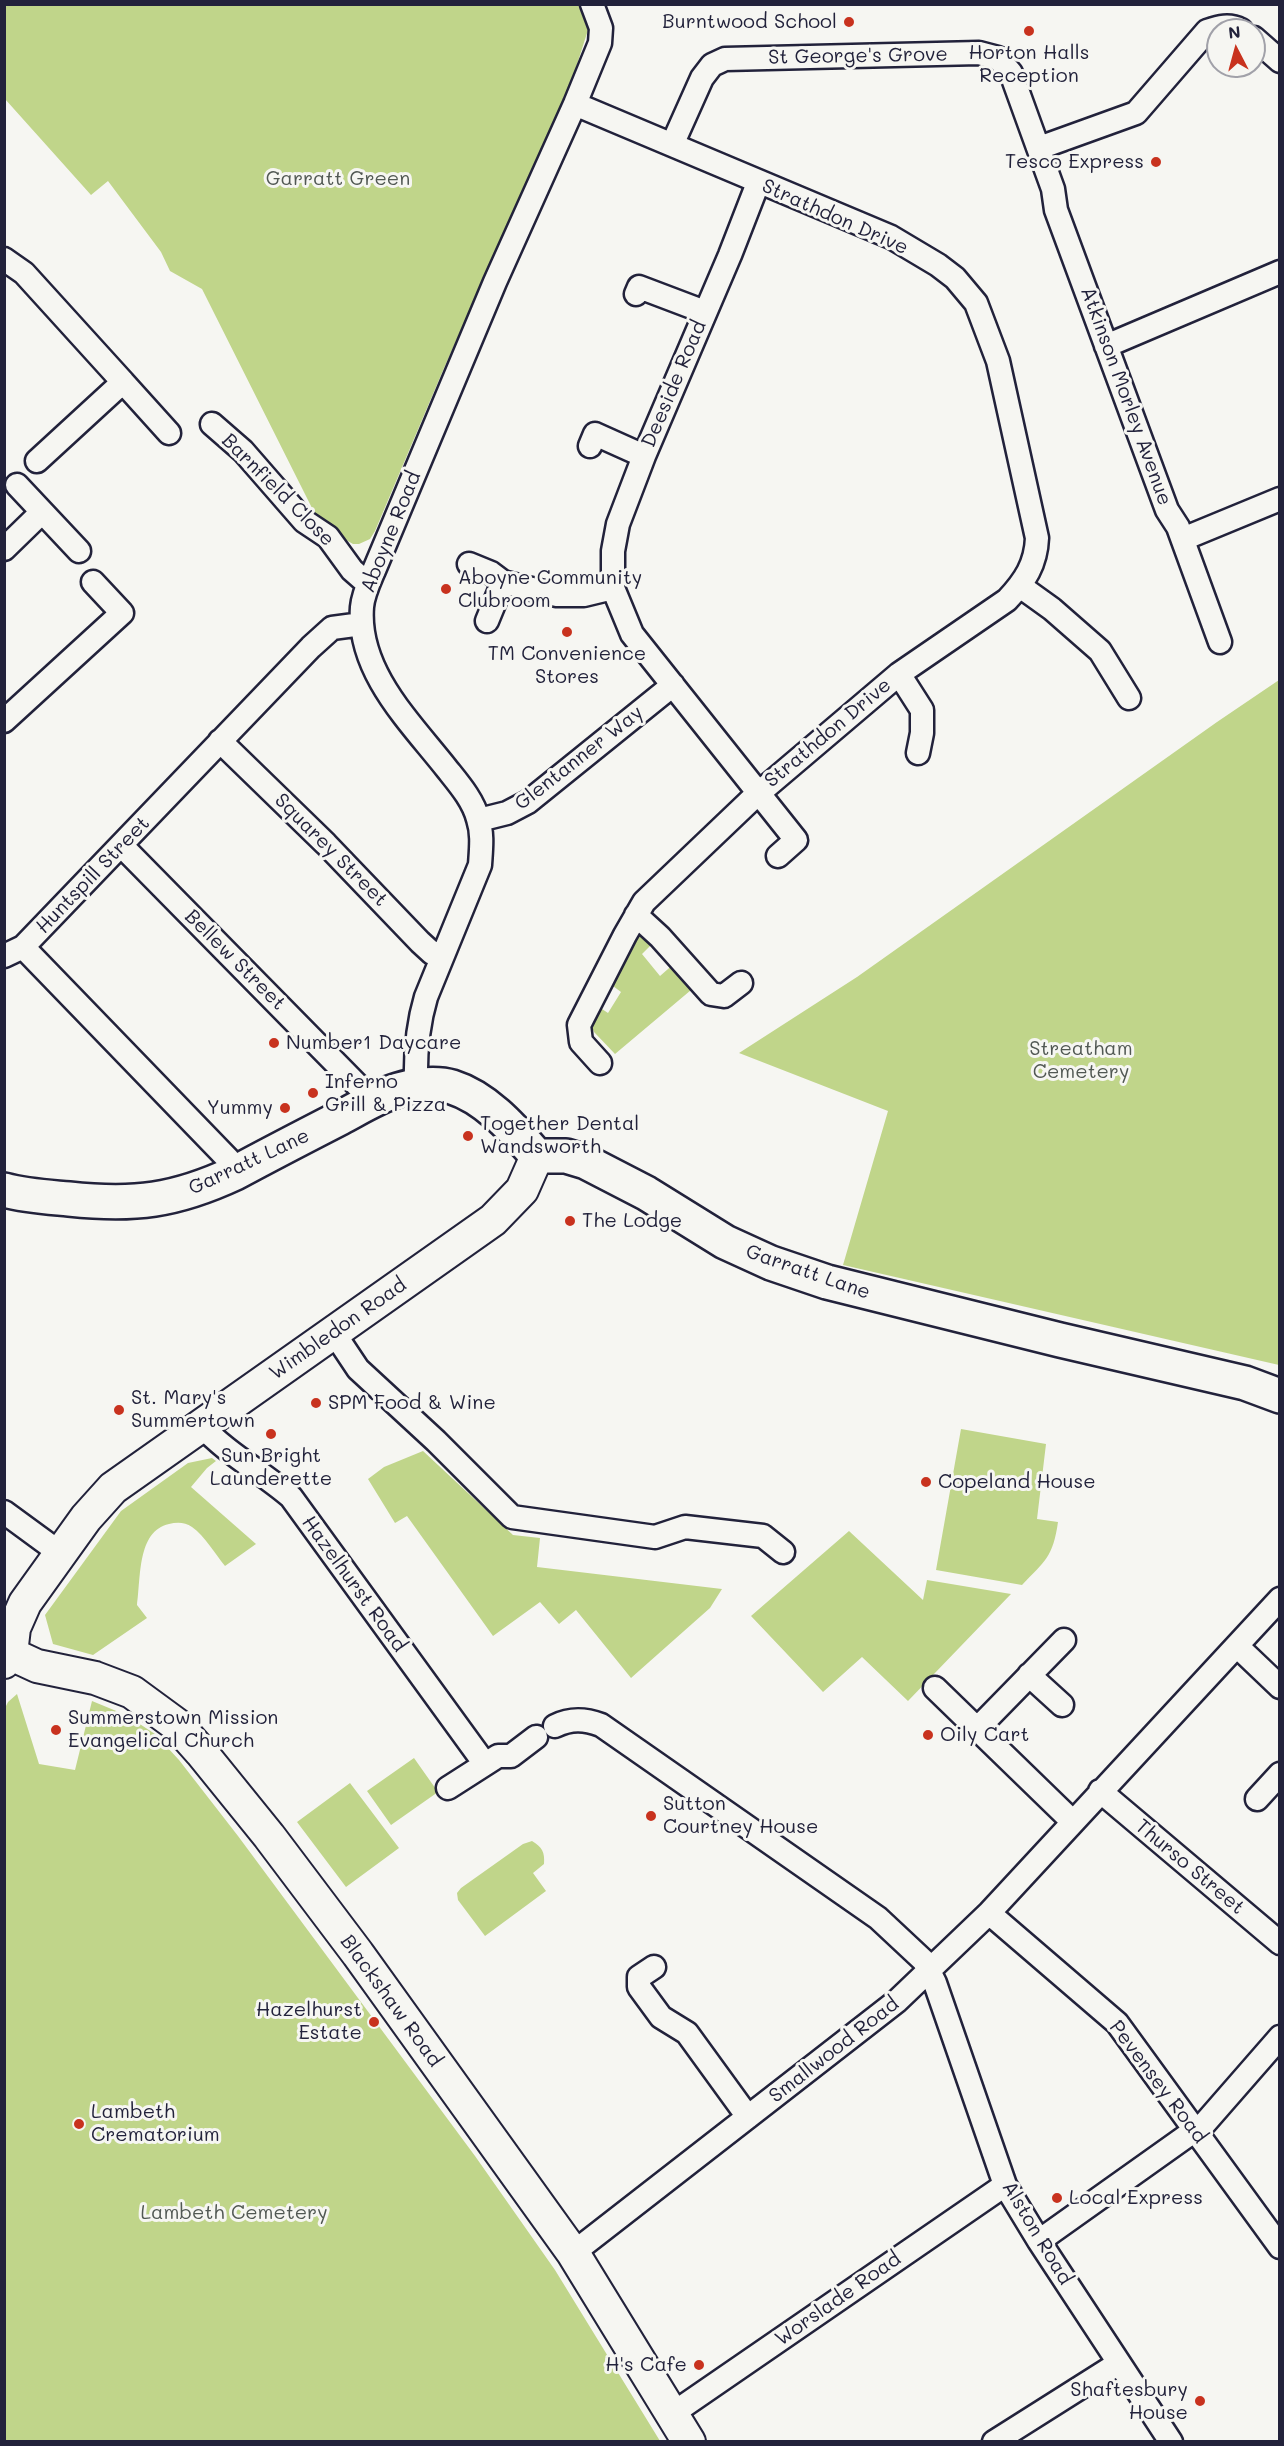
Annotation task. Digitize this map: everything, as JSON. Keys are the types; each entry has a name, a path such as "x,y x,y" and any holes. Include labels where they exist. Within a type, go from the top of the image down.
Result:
{"main road":[{"name":"Garratt Lane","path":"4,1190 38,1197 146,1202 193,1191 235,1173 399,1089 433,1085 451,1087 470,1094 512,1128 537,1156 566,1156 586,1162 646,1193 725,1242 771,1263 827,1282 1245,1383 1280,1396"}],"street":[{"name":"Aboyne Road","path":"416,1087 415,1058 420,1017 442,956 480,865 482,842 479,820 463,790 394,702 378,676 366,646 362,624 362,605 368,584 495,282 600,43 601,28 592,4"},
{"path":"1039,148 1136,113 1206,32"},
{"path":"1266,49 1280,61"},
{"name":"St George's Grove","path":"672,144 702,78 712,65 725,59 979,53 998,58 1009,69 1039,148"},
{"name":"Strathdon Drive","path":"575,104 758,183 891,237 955,278 976,303 998,361 1037,538 1035,560 1020,586 1007,600 899,674 758,793 644,902 579,1025 581,1041 600,1063"},
{"name":"Atkinson Morley Avenue","path":"1039,148 1053,189 1056,210 1167,510 1183,539 1220,642"},
{"name":"Deeside Road","path":"758,183 730,255 644,456 618,524 612,551 612,588 632,634 758,793"},
{"path":"4,259 24,273 169,433"},
{"path":"1107,346 1280,272"},
{"name":"Deeside Road","path":"636,294 639,287 705,312"},
{"path":"37,461 123,382"},
{"name":"Barnfield Close","path":"212,424 232,444 243,451 304,521 328,537 352,570 368,584"},
{"name":"Deeside Road","path":"590,446 595,434 644,456"},
{"path":"17,485 79,551"},
{"path":"1183,539 1280,499"},
{"path":"4,549 42,512"},
{"path":"469,564 491,573 503,582 557,595 584,595 612,588"},
{"path":"4,721 122,613 93,582"},
{"path":"487,621 503,582"},
{"path":"1020,586 1052,609 1100,651 1129,698"},
{"name":"Huntspill Street","path":"235,1173 228,1159 14,951 122,846 311,647 332,628 362,624"},
{"name":"Strathdon Drive","path":"899,674 922,710 922,733 918,753"},
{"name":"Glentanner Way","path":"479,820 507,813 528,802 673,685"},
{"name":"Squarey Street","path":"220,741 326,844 420,942 432,953 442,956"},
{"name":"Strathdon Drive","path":"758,793 796,840 778,855"},
{"name":"Bellew Street","path":"122,846 373,1101"},
{"path":"636,915 660,937 711,994 724,996 741,983"},
{"name":"Wimbledon Road","path":"8,1658 20,1611 60,1552 86,1518 114,1488 493,1220 522,1190 537,1156"},
{"path":"334,1333 358,1369 436,1441 512,1517 654,1537 685,1527 763,1536 783,1552"},
{"name":"Hazelhurst Road","path":"201,1425 211,1436 272,1480 291,1497 485,1764"},
{"path":"4,1512 60,1552"},
{"name":"Smallwood Road","path":"573,2253 897,2001 930,1971 989,1913 1280,1599"},
{"path":"978,1729 1064,1640"},
{"path":"1237,1646 1280,1687"},
{"name":"Blackshaw Road","path":"8,1658 95,1677 132,1692 177,1725 269,1836 358,1954 573,2253 689,2442"},
{"path":"1029,1675 1062,1705"},
{"path":"934,1688 1072,1821"},
{"path":"448,1788 498,1756 511,1756 546,1731 574,1720 588,1720 601,1725 878,1918 919,1956 930,1971"},
{"path":"1257,1798 1280,1774"},
{"name":"Thurso Street","path":"1100,1791 1280,1943"},
{"name":"Pevensey Road","path":"989,1913 1117,2023 1280,2247"},
{"path":"654,1967 639,1977 639,1987 661,2017 687,2033 748,2117"},
{"name":"Alston Road","path":"930,1971 1005,2185 1038,2241 1171,2442"},
{"path":"1038,2241 1205,2123 1280,2037"},
{"name":"Worslade Road","path":"672,2414 1005,2185"},
{"path":"994,2442 1119,2363"}],"green space":[{"name":"Garratt Green","path":"578,4 588,30 572,80 444,368 375,531 370,539 353,544 314,512 202,289 170,271 161,252 108,181 91,195 5,99 5,5"},
{"name":"Streatham Cemetery","path":"1279,680 1279,1365 843,1265 888,1111 739,1053 857,977"},
{"path":"640,931 654,942 642,954 660,976 676,962 697,985 615,1054 594,1032 590,1023 596,1005 608,1013 621,992 613,986"},
{"path":"961,1429 1046,1444 1037,1519 1058,1522 1054,1543 1047,1558 1022,1585 936,1570"},
{"path":"423,1451 513,1535 540,1538 537,1567 722,1589 710,1608 631,1678 576,1610 559,1624 540,1602 493,1636 407,1516 395,1523 368,1479 384,1467"},
{"path":"212,1458 216,1461 191,1487 256,1544 225,1566 201,1535 189,1525 175,1523 159,1528 151,1536 146,1546 140,1569 137,1605 147,1618 93,1655 53,1644 45,1615 121,1511 188,1463"},
{"path":"849,1531 923,1600 927,1580 1011,1594 908,1701 862,1657 823,1692 751,1616"},
{"name":"Lambeth Cemetery","path":"17,1694 39,1764 75,1770 92,1701 126,1715 155,1734 179,1760 475,2156 555,2270 660,2441 5,2441 4,1710 8,1702"},
{"path":"414,1758 438,1792 391,1825 367,1791"},
{"path":"350,1783 399,1848 346,1887 297,1822"},
{"path":"532,1841 542,1850 544,1860 544,1864 533,1873 546,1891 485,1936 458,1900 457,1893 523,1844"}],"place":[{"name":"Burntwood School","path":"849,22"},
{"name":"Horton Halls Reception","path":"1029,31"},
{"name":"Tesco Express","path":"1156,162"},
{"name":"Aboyne Community Clubroom","path":"446,589"},
{"name":"TM Convenience Stores","path":"567,632"},
{"name":"Number1 Daycare","path":"274,1043"},
{"name":"Inferno Grill & Pizza","path":"313,1093"},
{"name":"Yummy","path":"285,1108"},
{"name":"Together Dental Wandsworth","path":"468,1136"},
{"name":"The Lodge","path":"570,1221"},
{"name":"SPM Food & Wine","path":"316,1403"},
{"name":"St. Mary's Summertown","path":"119,1410"},
{"name":"Sun Bright Launderette","path":"271,1434"},
{"name":"Copeland House","path":"926,1482"},
{"name":"Summerstown Mission Evangelical Church","path":"56,1730"},
{"name":"Oily Cart","path":"928,1735"},
{"name":"Sutton Courtney House","path":"651,1816"},
{"name":"Hazelhurst Estate","path":"374,2022"},
{"name":"Lambeth Crematorium","path":"79,2124"},
{"name":"Local Express","path":"1057,2198"},
{"name":"H's Cafe","path":"699,2365"},
{"name":"Shaftesbury House","path":"1200,2401"}]}
